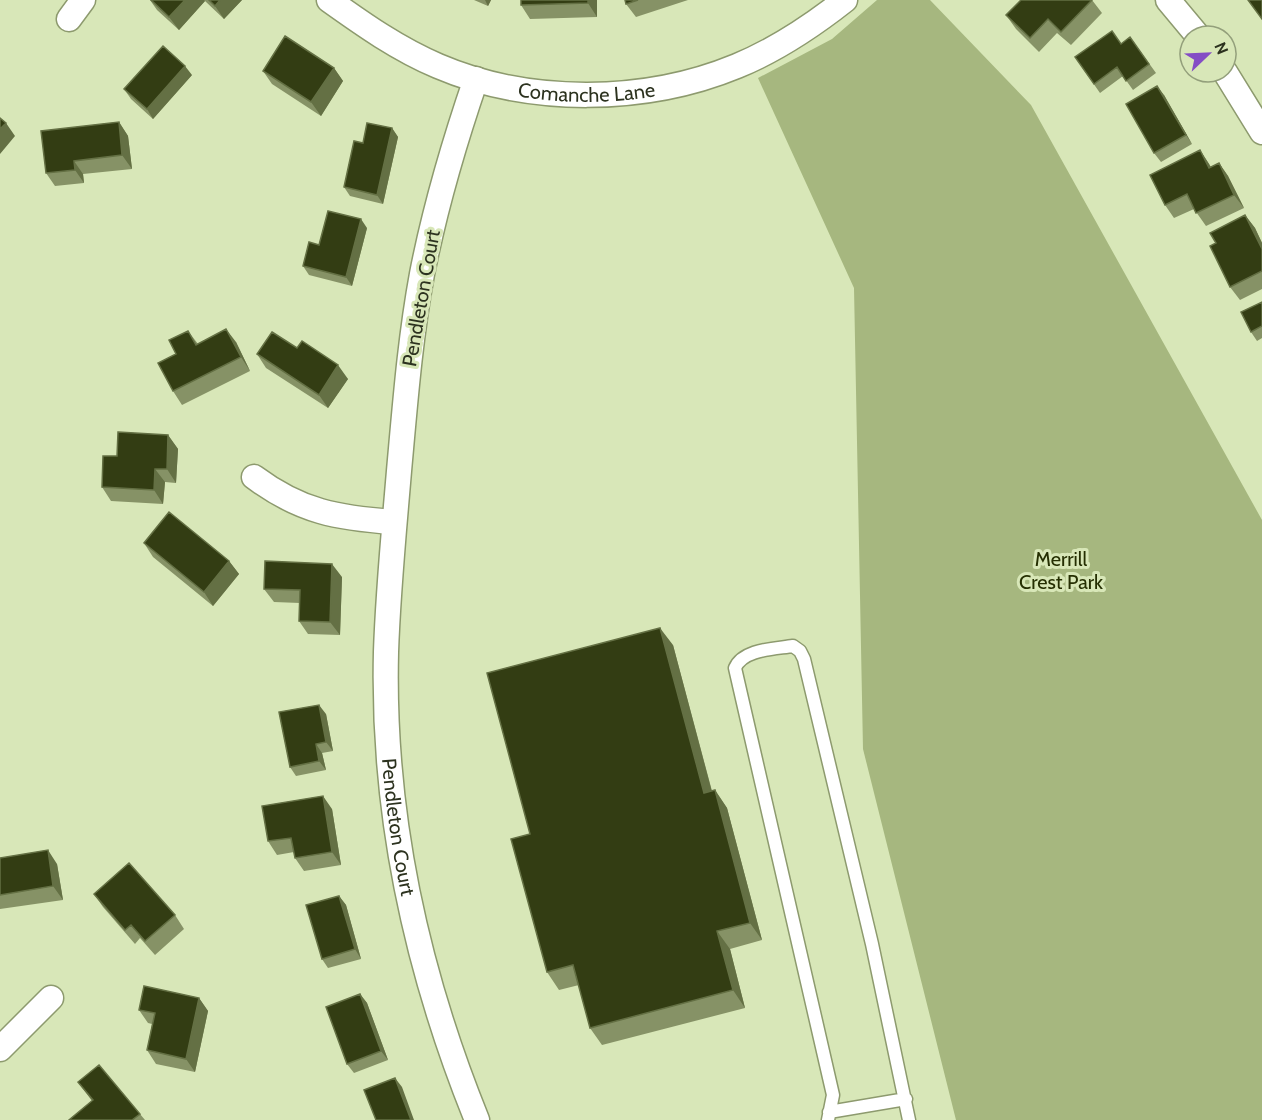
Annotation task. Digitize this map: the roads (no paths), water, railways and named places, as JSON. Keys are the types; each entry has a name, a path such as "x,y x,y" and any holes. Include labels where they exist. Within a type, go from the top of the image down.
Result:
{"street":[{"name":"Comanche Lane","path":"329,0 398,47 439,66 476,79 525,89 567,94 602,94 673,86 735,67 763,54 817,22 845,0"},
{"path":"1167,0 1188,24"},
{"name":"Pendleton Court","path":"476,79 437,209 422,274 410,353 394,522 386,652 387,728 399,852 431,993 477,1120"},
{"path":"1232,84 1262,132"},
{"path":"254,477 271,490 319,513 346,519 394,522"},
{"path":"0,1049 51,998"}],"lane":[{"path":"906,1099 828,1116 833,1095 735,668 738,660 747,655 793,646 804,659 906,1099 909,1120"}],"park label":[{"name":"Merrill Crest Park","path":"1061,570"}]}
